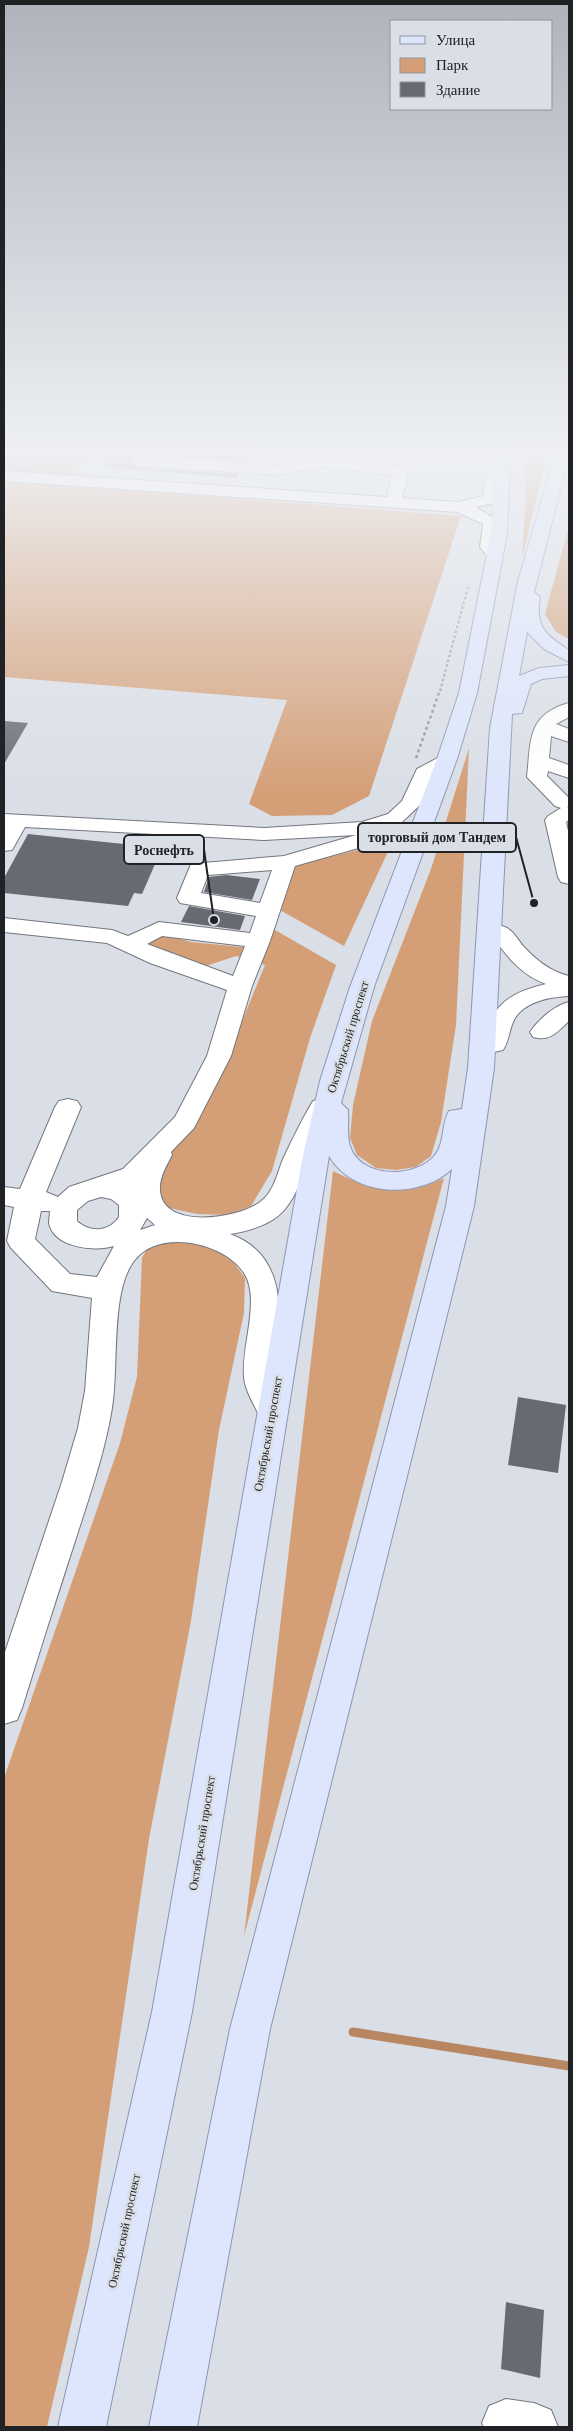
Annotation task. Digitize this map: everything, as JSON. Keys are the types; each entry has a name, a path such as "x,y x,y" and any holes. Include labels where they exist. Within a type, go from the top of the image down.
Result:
{"main road":[{"name":"Октябрьский проспект","path":"82,2427 172,2012 316,1155 333,1081 362,987 447,759 468,693 492,568"},
{"path":"333,1081 337,1143 346,1162 360,1172 377,1178 397,1180 416,1178 432,1172 448,1156 469,1075 485,1056 500,728 530,568"},
{"path":"527,581 532,595 529,618 531,624 548,643 569,657"},
{"path":"500,728 514,718 522,681 539,674 569,671"},
{"path":"173,2427 250,2029 460,1206 485,1056 504,919 491,892"}],"street":[{"path":"554,728 569,736"},
{"path":"554,728 569,754"},
{"path":"554,728 569,772"},
{"path":"554,728 538,777 566,806 555,820 568,865"},
{"path":"268,911 188,898 199,869 284,862 375,836 411,804 424,773 447,759"},
{"path":"4,845 11,820 264,834 364,828 394,818"},
{"path":"272,1410 259,1380 258,1361 265,1300 259,1273 249,1260 229,1245 195,1234 124,1231 107,1238 88,1239 76,1235 65,1226 62,1213 66,1205 79,1194 132,1176 185,1122 219,1056 236,1007 240,986 259,941 284,862"},
{"path":"4,925 112,937 127,945 240,986"},
{"path":"127,945 159,929 259,941"},
{"path":"502,933 518,955 526,962 547,976 569,983"},
{"path":"485,1056 502,1020 512,1007 524,1000 546,992 569,989"},
{"path":"542,1032 569,1009"},
{"path":"101,1188 115,1190 139,1198 157,1214 167,1219 204,1228 245,1223 272,1208 284,1191 300,1151 333,1081"},
{"path":"68,1107 16,1198 21,1241 34,1257 62,1284 107,1289"},
{"path":"4,1708 87,1454 100,1390 107,1289 120,1259 124,1231 134,1219 139,1198 166,1143"},
{"path":"16,1198 66,1205"},
{"path":"120,1259 135,1243 148,1237 167,1234"},
{"path":"88,1239 107,1289"}],"path":[{"path":"414,764 443,682 469,582"}],"green space":[{"path":"4,568 444,568 369,796 332,815 272,816 249,804 287,700 4,677"},
{"path":"557,568 569,568 569,639 556,632 545,614"},
{"path":"469,748 456,1025 441,1122 431,1156 416,1167 396,1170 376,1168 357,1155 350,1138 353,1105 372,1021 431,869"},
{"path":"393,841 344,946 278,909 294,866"},
{"path":"268,926 336,965 310,1038 272,1171 251,1206 227,1215 197,1214 169,1208 153,1196 168,1157 194,1123 221,1073 265,965 236,956 206,966 140,946 160,933 191,942 252,948"},
{"path":"333,1171 375,1188 388,1190 414,1189 444,1178 244,1936"},
{"path":"165,1239 182,1239 207,1246 232,1260 245,1278 244,1313 219,1430 191,1621 149,1839 89,2247 47,2427 4,2427 4,1778 120,1443 137,1377 142,1258 147,1249"}],"building":[{"path":"4,721 28,723 4,764"},
{"path":"28,834 162,848 142,894 134,893 128,906 4,893 4,878"},
{"path":"226,875 260,879 252,900 204,892 209,877"},
{"path":"189,906 245,916 240,930 181,922"},
{"path":"518,1397 566,1405 558,1473 508,1465"},
{"path":"506,2302 544,2310 540,2378 501,2369"}],"waterway":[{"path":"353,2032 569,2066"}],"place":[{"name":"торговый дом Тандем","path":"534,903"},
{"name":"Роснефть","path":"214,920"}]}
